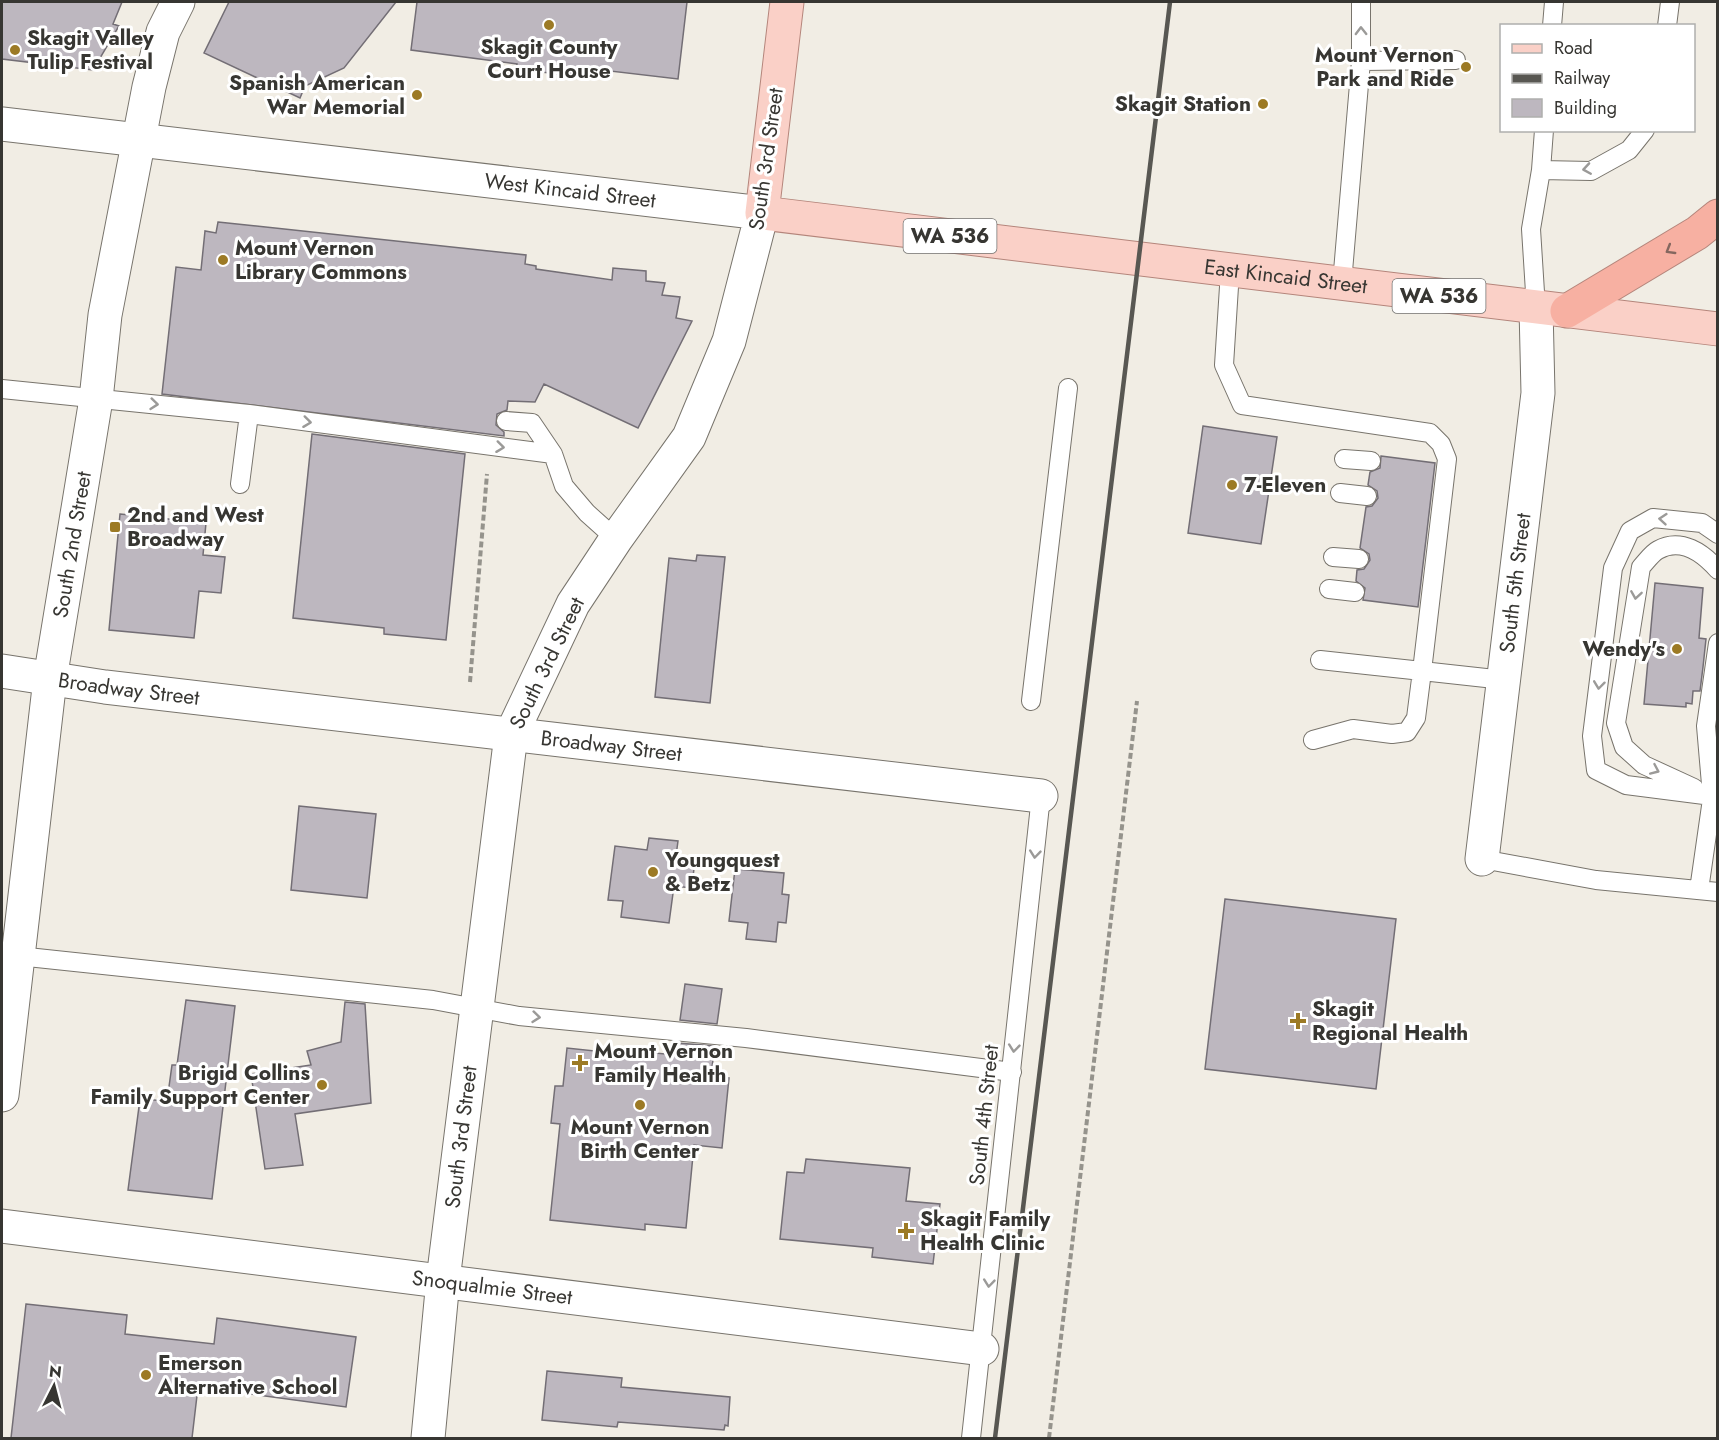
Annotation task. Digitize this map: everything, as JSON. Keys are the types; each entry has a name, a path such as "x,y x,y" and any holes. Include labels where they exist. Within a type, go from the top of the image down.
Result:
{"highway":[{"path":"1551,310 1697,234 1718,216"}],"main road":[{"name":"South 3rd Street","path":"762,213 787,2"},
{"name":"West Kincaid Street","path":"762,213 1138,259"},
{"name":"East Kincaid Street","path":"1138,259 1718,329"}],"street":[{"name":"South 2nd Street","path":"2,1095 13,946 50,679 96,399 105,315 138,140 163,32 178,2"},
{"name":"West Kincaid Street","path":"2,124 762,213"},
{"name":"South 3rd Street","path":"428,1438 443,1280 510,735 573,604 689,437 729,341 762,213"},
{"name":"South 5th Street","path":"1482,859 1538,393 1551,310"},
{"name":"Broadway Street","path":"2,671 50,679 510,735 1041,795"},
{"name":"Snoqualmie Street","path":"2,1226 982,1349"}],"lane":[{"path":"1342,283 1361,61 1361,2"},
{"path":"1552,24 1554,2"},
{"path":"1667,24 1670,2"},
{"path":"1361,61 1456,60"},
{"path":"1544,132 1531,241 1551,310"},
{"path":"1541,170 1591,171 1629,150 1643,132"},
{"path":"1230,271 1224,365 1242,405 1430,433 1441,444 1447,459 1441,469 1436,503 1425,599 1422,671 1416,718 1407,732 1392,734 1353,729 1313,740"},
{"path":"1031,701 1068,387"},
{"path":"2,389 249,414 553,454"},
{"path":"240,484 249,414"},
{"path":"506,421 532,423 553,454 564,486 587,513 616,539"},
{"path":"1344,459 1371,461"},
{"path":"1340,493 1367,496"},
{"path":"1712,796 1626,786 1596,770 1592,736 1613,568 1630,531 1653,518 1702,523 1718,534"},
{"path":"1712,796 1644,765 1624,747 1616,723 1641,567 1658,549 1680,544 1703,554 1718,570"},
{"path":"1333,557 1359,559"},
{"path":"1329,589 1354,592"},
{"path":"1712,796 1706,726 1718,643"},
{"path":"1320,660 1504,680"},
{"path":"1482,859 1596,880 1708,891 1712,796 1718,757"},
{"name":"South 4th Street","path":"971,1438 1041,795"},
{"path":"13,946 421,999 519,1016 746,1038 1012,1072"}],"path":[{"path":"470,682 487,471"},
{"path":"1049,1438 1137,701"}],"building":[{"path":"2,2 122,2 113,24 119,26 93,70 2,59"},
{"path":"229,2 396,2 344,68 305,86 300,98 204,53"},
{"name":"Skagit County Court House","path":"417,2 687,2 678,79 585,68 584,77 516,69 517,64 411,50"},
{"name":"Mount Vernon Library Commons","path":"218,222 526,255 525,264 536,266 536,269 612,280 613,268 646,271 646,281 665,283 662,295 680,297 676,318 692,321 638,428 544,384 535,402 508,401 507,410 497,414 496,425 504,432 504,436 162,394 176,267 201,270 205,231 216,233"},
{"name":"7-Eleven","path":"1203,426 1277,437 1261,544 1188,533"},
{"path":"312,434 465,454 446,640 384,634 384,628 293,618"},
{"name":"7-Eleven","path":"1381,456 1435,463 1418,607 1363,600 1365,588 1356,581 1357,570 1364,569 1370,560 1369,554 1360,548 1366,507 1372,506 1378,498 1377,491 1368,485 1370,472 1380,468"},
{"path":"120,514 206,523 203,555 225,557 221,593 199,591 194,638 109,630"},
{"path":"697,555 725,557 710,703 655,697 669,558 696,561"},
{"name":"Wendy's","path":"1655,583 1703,588 1699,638 1706,639 1700,691 1693,691 1692,704 1686,703 1686,707 1644,704"},
{"path":"299,806 376,814 367,898 291,890"},
{"name":"Youngquest & Betz","path":"649,838 678,841 676,856 695,858 692,888 674,886 669,923 621,917 623,901 608,900 615,846 647,850"},
{"path":"735,869 784,873 782,894 789,895 786,923 778,922 776,942 746,939 748,923 729,921"},
{"name":"Skagit Regional Health","path":"1225,899 1396,919 1376,1089 1205,1069"},
{"path":"685,984 722,989 717,1024 680,1020"},
{"path":"186,1000 235,1006 212,1199 128,1190 140,1099 167,1101 172,1065 177,1065"},
{"name":"Brigid Collins Family Support Center","path":"345,1002 365,1004 371,1103 295,1114 303,1165 265,1169 251,1074 311,1065 307,1051 341,1042"},
{"path":"677,1043 715,1046 712,1067 717,1067 716,1077 729,1078 722,1148 694,1145 686,1228 645,1224 645,1230 550,1220 560,1124 551,1123 555,1086 563,1086 567,1048 604,1052 605,1048 675,1055"},
{"path":"806,1159 910,1168 906,1201 940,1204 933,1264 872,1257 873,1248 780,1239 787,1172 804,1173"},
{"path":"26,1304 127,1315 125,1334 214,1344 217,1318 356,1337 346,1407 198,1387 192,1438 11,1438"},
{"path":"547,1371 622,1378 621,1387 730,1397 728,1426 725,1425 724,1430 618,1422 617,1427 542,1420"}],"railway":[{"path":"995,1438 1170,2"}],"place":[{"name":"Skagit County Court House","path":"549,25"},
{"name":"Skagit Valley Tulip Festival","path":"15,50"},
{"name":"Mount Vernon Park and Ride","path":"1466,67"},
{"name":"Spanish American War Memorial","path":"417,95"},
{"name":"Skagit Station","path":"1263,104"},
{"name":"Mount Vernon Library Commons","path":"223,260"},
{"name":"7-Eleven","path":"1232,485"},
{"name":"2nd and West Broadway","path":"115,527"},
{"name":"Wendy's","path":"1677,649"},
{"name":"Youngquest & Betz","path":"653,872"},
{"name":"Skagit Regional Health","path":"1298,1021"},
{"name":"Mount Vernon Family Health","path":"580,1063"},
{"name":"Brigid Collins Family Support Center","path":"322,1085"},
{"name":"Mount Vernon Birth Center","path":"640,1105"},
{"name":"Skagit Family Health Clinic","path":"906,1231"},
{"name":"Emerson Alternative School","path":"146,1375"}]}
